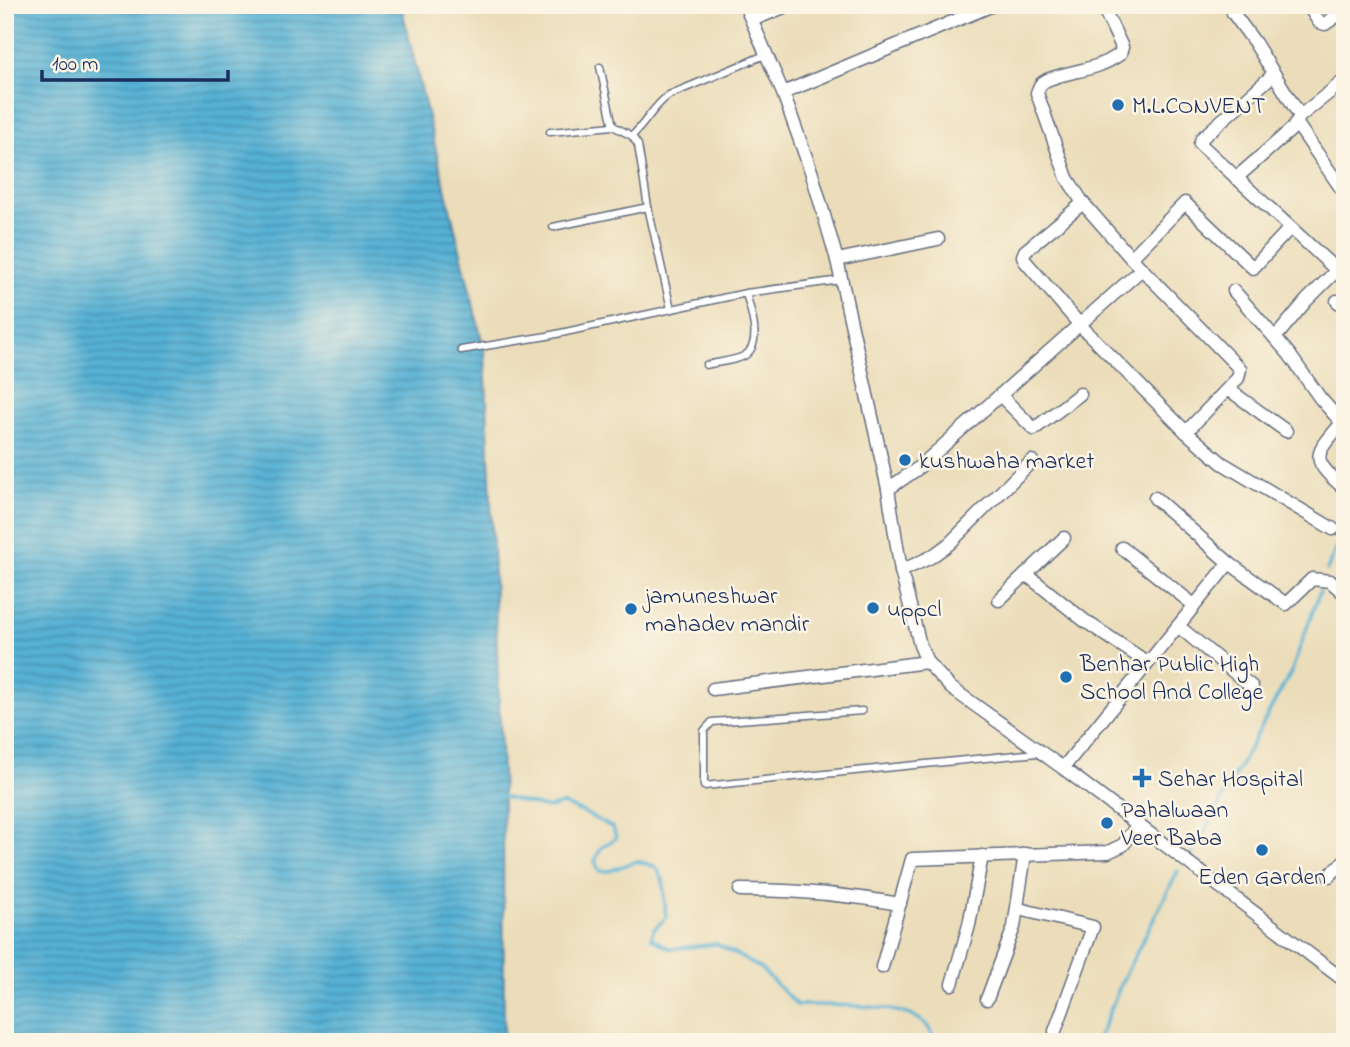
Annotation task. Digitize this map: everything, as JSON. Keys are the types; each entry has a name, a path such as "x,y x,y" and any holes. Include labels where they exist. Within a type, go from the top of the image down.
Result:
{"street":[{"path":"745,5 783,93 812,174 837,260 888,489 901,571 927,662 951,688 1043,753 1345,981"},
{"path":"752,20 789,5"},
{"path":"783,93 974,8 993,5"},
{"path":"1102,5 1122,47 1120,54 1079,73 1046,80 1039,85 1037,93 1067,178 1083,203 1131,258 1240,369 1238,378 1186,432"},
{"path":"1307,5 1319,22 1325,24 1345,10"},
{"path":"1233,13 1274,74 1298,120 1341,188 1345,184"},
{"path":"1274,74 1200,141 1202,147 1340,274 1306,301 1275,338"},
{"path":"1236,178 1345,80"},
{"path":"1083,203 1025,251 1023,256 1080,326 1186,432 1222,463 1333,529"},
{"path":"1131,258 1185,203 1252,268 1290,228"},
{"path":"837,260 938,239"},
{"path":"888,489 917,469 1142,269"},
{"path":"1234,291 1275,338 1330,411 1343,421 1320,450 1318,458 1321,469 1343,488"},
{"path":"1228,389 1286,431"},
{"path":"1000,395 1034,429 1080,394"},
{"path":"901,571 931,557 949,544 1032,461"},
{"path":"1155,498 1229,563 1286,604 1312,579 1330,581 1345,594"},
{"path":"999,600 1064,538"},
{"path":"1122,548 1194,605"},
{"path":"1063,768 1229,563"},
{"path":"1027,575 1085,621 1148,663"},
{"path":"1178,626 1252,687"},
{"path":"713,689 927,662"},
{"path":"882,967 912,859 1108,852 1122,845 1138,824"},
{"path":"987,999 1019,909 1025,855"},
{"path":"952,984 969,925 982,856"},
{"path":"1328,876 1345,860"},
{"path":"740,890 844,894 900,904"},
{"path":"1019,909 1093,927 1055,1031"}],"lane":[{"path":"632,136 647,122 659,102 669,95 765,55"},
{"path":"600,67 612,126"},
{"path":"550,132 612,126 632,136 638,145 670,309"},
{"path":"553,228 648,207"},
{"path":"461,350 547,336 746,293 841,280"},
{"path":"706,365 744,355 752,348 755,337 746,293"},
{"path":"862,712 712,722 704,731 704,786 1043,753"}],"water":[{"path":"5,5 401,5 485,353 503,797 504,1042 5,1042"}],"waterway":[{"path":"1327,570 1345,528"},
{"path":"1192,854 1292,670 1320,591"},
{"path":"503,797 548,808 562,804 613,828 616,838 601,848 595,861 599,871 609,871 637,861 656,867 663,880 666,918 654,929 651,938 671,949 717,944 760,968 797,1005 847,1005 904,1013 928,1027 935,1042"},
{"path":"1097,1042 1123,979 1178,871"}],"place":[{"name":"M.L.CONVENT","path":"1118,105"},
{"name":"kushwaha market","path":"905,460"},
{"name":"uppcl","path":"873,608"},
{"name":"jamuneshwar mahadev mandir","path":"631,609"},
{"name":"Benhar Public High School And College","path":"1066,677"},
{"name":"Sehar Hospital","path":"1142,778"},
{"name":"Pahalwaan Veer Baba","path":"1107,823"},
{"name":"Eden Garden","path":"1262,850"}]}
